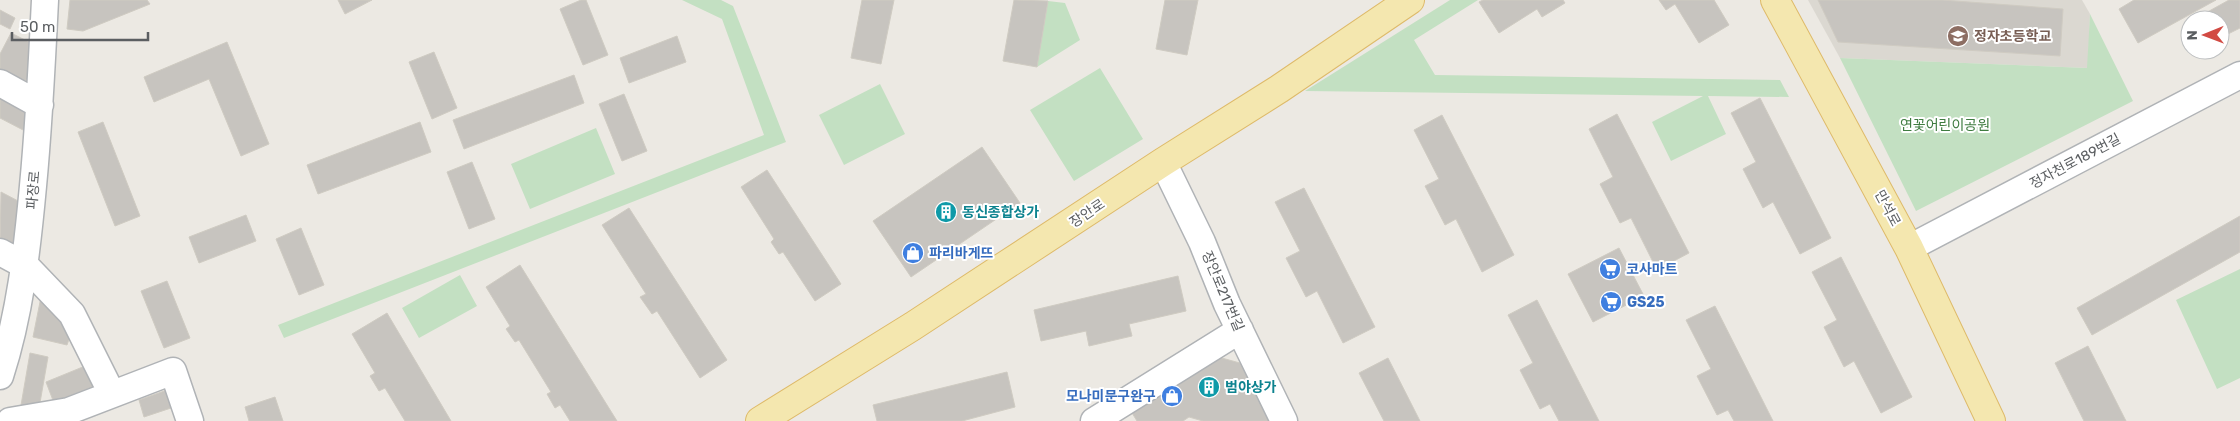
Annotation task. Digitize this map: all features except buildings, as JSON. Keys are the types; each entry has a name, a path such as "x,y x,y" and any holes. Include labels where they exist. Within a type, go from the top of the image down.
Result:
{"main road":[{"name":"장안로","path":"760,421 913,326 1163,162 1279,90 1410,0"},
{"name":"만석로","path":"1775,0 1909,248 1991,421"}],"street":[{"name":"파장로","path":"0,376 12,338 26,266 40,105 45,0"},
{"name":"정자천로189번길","path":"1909,248 2240,74"},
{"path":"0,83 40,105"},
{"name":"장안로217번길","path":"1163,162 1284,421"},
{"path":"0,252 26,266 72,314 112,394"},
{"path":"1094,421 1240,330"},
{"path":"10,421 69,410 173,371 190,421"}],"shaded area":[{"name":"정자초등학교","path":"1808,0 2082,0 2090,14 2088,68 1840,58"}],"green space":[{"path":"682,0 721,0 733,6 786,142 284,338 278,325 764,135 722,19"},
{"path":"1450,0 1478,0 1414,40 1435,75 1780,80 1789,97 1708,96 1726,134 1671,161 1652,122 1703,96 1305,91"},
{"path":"1048,1 1065,3 1080,40 1037,67"},
{"name":"연꽃어린이공원","path":"2090,14 2133,101 1916,211 1840,58 2087,68"},
{"path":"1100,68 1143,139 1074,181 1030,110"},
{"path":"880,84 905,134 844,165 819,115"},
{"path":"596,128 615,174 530,209 511,164"},
{"path":"2240,269 2240,378 2217,389 2176,300"},
{"path":"460,275 477,306 419,338 402,308"}],"place":[{"name":"정자초등학교","path":"1958,36"},
{"name":"동신종합상가","path":"946,212"},
{"name":"파리바게뜨","path":"913,253"},
{"name":"코사마트","path":"1610,269"},
{"name":"GS25","path":"1611,302"},
{"name":"범야상가","path":"1209,387"},
{"name":"모나미문구완구","path":"1172,396"}]}
